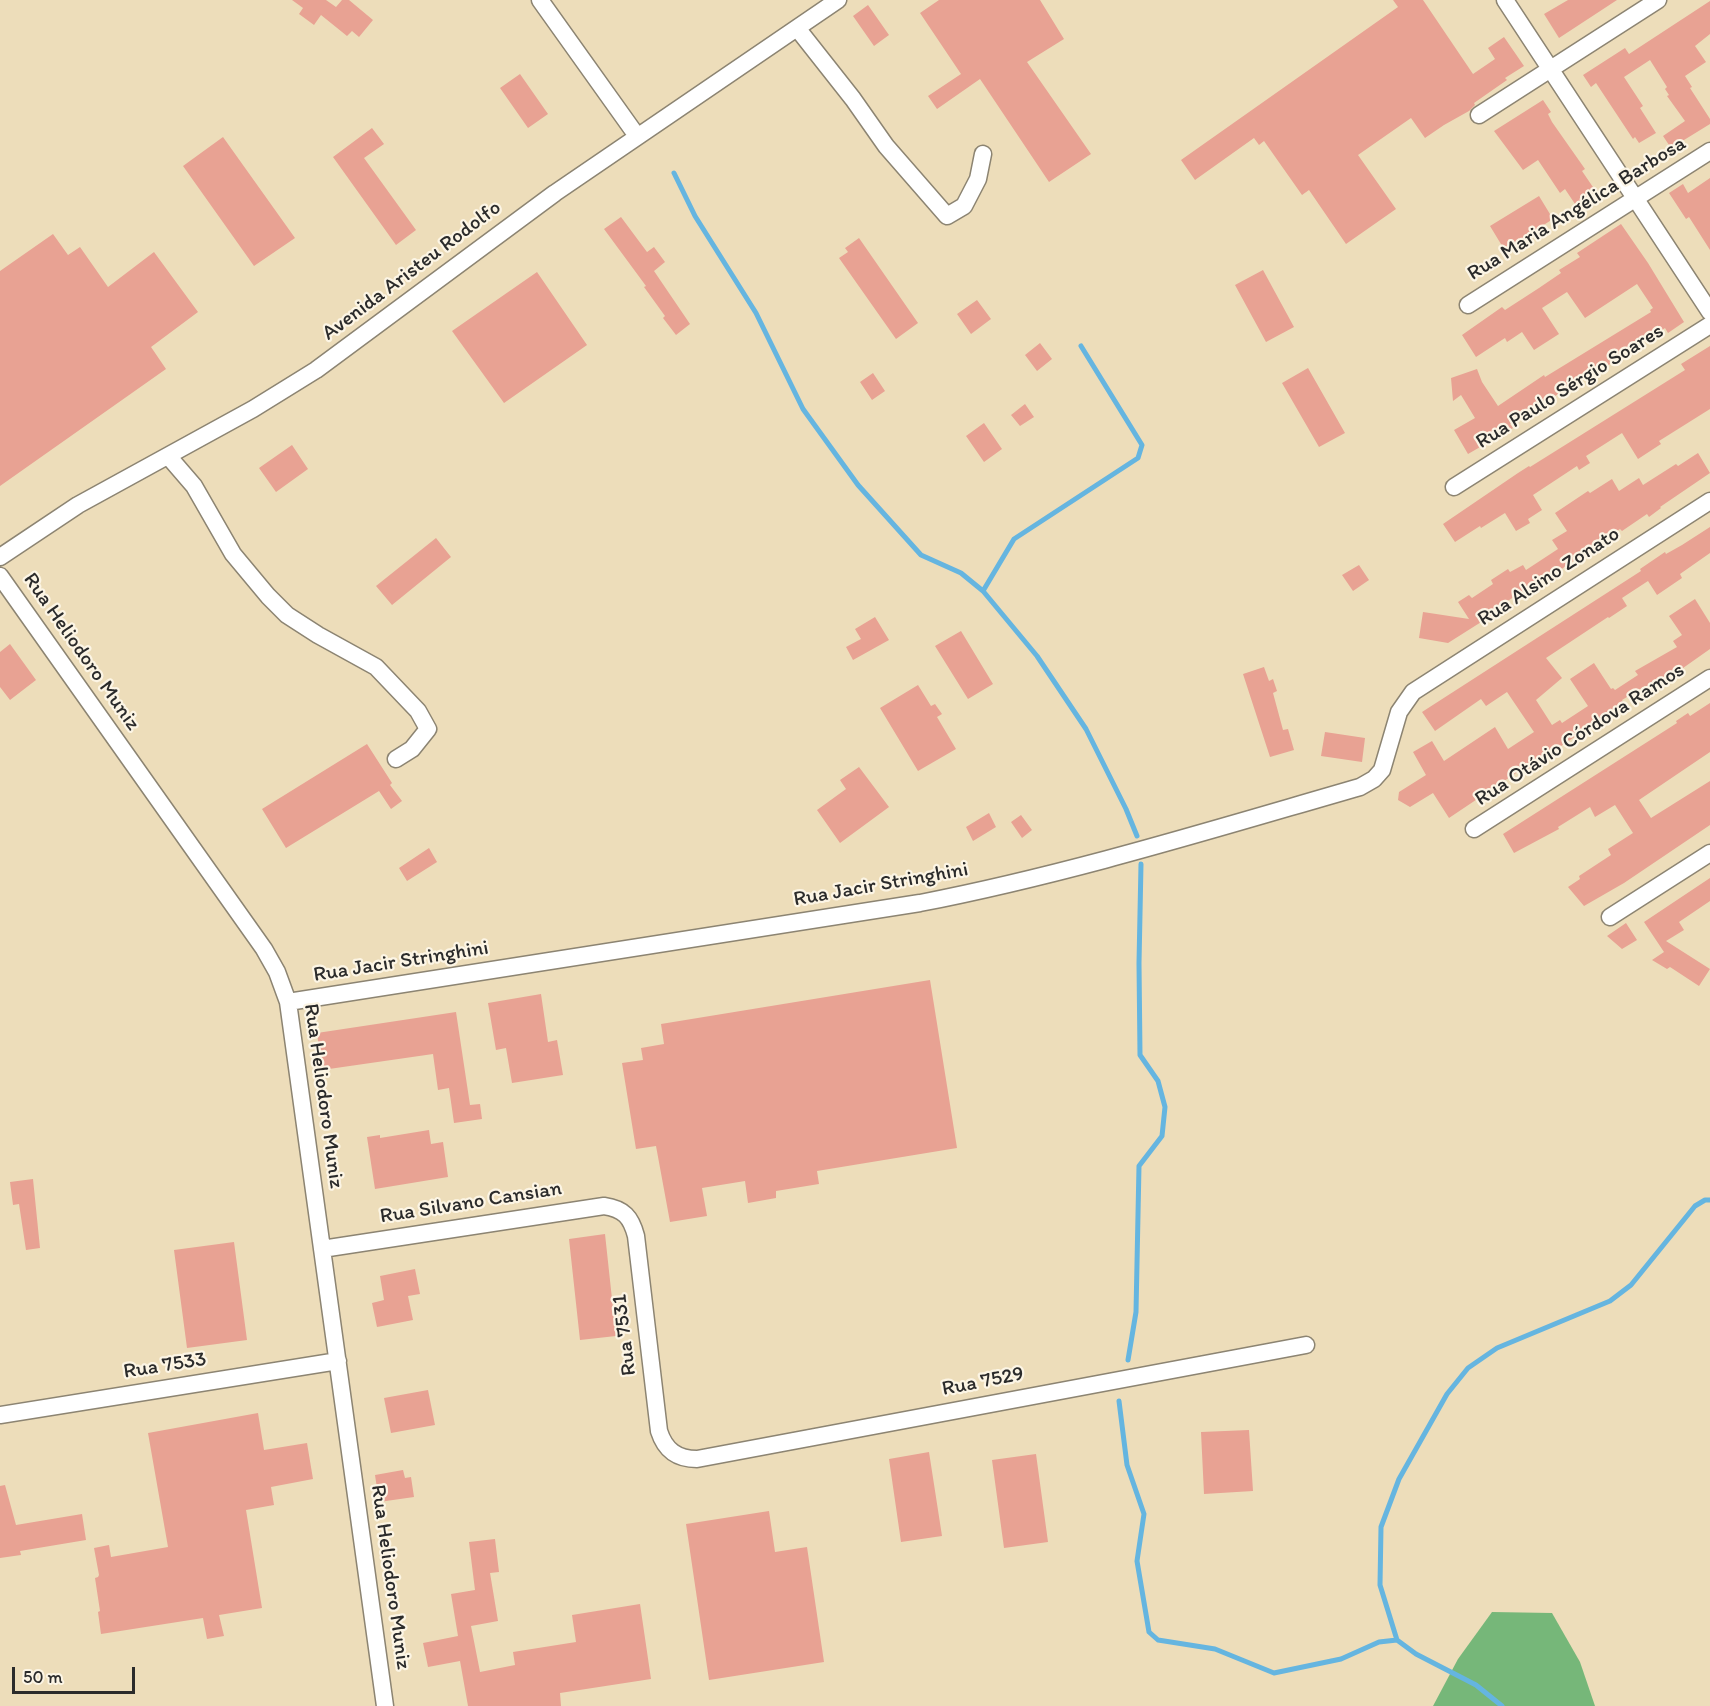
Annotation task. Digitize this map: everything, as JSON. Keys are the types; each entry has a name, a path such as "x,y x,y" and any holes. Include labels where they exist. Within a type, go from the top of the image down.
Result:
{"street":[{"path":"540,0 637,136"},
{"name":"Avenida Aristeu Rodolfo","path":"0,557 78,506 253,410 316,370 501,231 838,0"},
{"path":"1505,0 1552,68 1710,312"},
{"path":"1479,116 1658,0"},
{"path":"797,28 853,99 886,146 947,216 964,206 978,179 983,154"},
{"name":"Rua Maria Angélica Barbosa","path":"1468,305 1710,151"},
{"name":"Rua Paulo Sérgio Soares","path":"1454,487 1710,325"},
{"path":"169,457 194,486 233,554 268,596 295,620 376,667 418,711 428,729 412,749 396,759"},
{"name":"Rua Alsino Zonato","path":"1413,692 1710,501"},
{"name":"Rua Heliodoro Muniz","path":"0,576 264,949 277,972 288,1002 385,1706"},
{"name":"Rua Otávio Córdova Ramos","path":"1474,829 1710,678"},
{"name":"Rua Jacir Stringhini","path":"288,1002 920,903 1094,863 1360,787 1374,779 1382,770 1399,712 1413,692"},
{"path":"1610,917 1710,853"},
{"name":"Rua Silvano Cansian","path":"322,1249 604,1206 616,1208 625,1213"},
{"name":"Rua 7531","path":"625,1213 632,1222 636,1236 659,1431 662,1442 669,1451"},
{"name":"Rua 7529","path":"669,1451 687,1459 697,1459 1306,1345"},
{"name":"Rua 7533","path":"0,1415 338,1361"}],"green space":[{"path":"1492,1612 1552,1613 1580,1662 1595,1706 1433,1706 1458,1659"}],"building":[{"path":"292,0 326,0 336,7 342,0 349,0 373,20 359,37 352,31 347,36 321,15 314,25 299,14 303,8"},
{"path":"939,0 1040,0 1064,39 1027,62 1091,154 1049,182 980,79 937,109 928,96 961,74 920,13"},
{"path":"1393,0 1423,0 1473,74 1495,59 1488,48 1504,37 1524,66 1474,103 1475,105 1469,111 1425,138 1411,118 1358,155 1396,209 1346,244 1309,190 1302,195 1264,141 1259,145 1254,138 1195,180 1181,160 1398,7"},
{"path":"1568,0 1617,0 1559,38 1544,14"},
{"path":"1710,1 1710,34 1695,46 1706,62 1685,76 1710,119 1710,124 1671,148 1663,136 1685,121 1667,96 1669,95 1665,89 1667,87 1650,60 1624,77 1643,106 1640,108 1656,133 1639,143 1635,137 1633,139 1596,83 1591,87 1583,75 1625,48 1629,54"},
{"path":"868,5 889,35 874,46 853,16"},
{"path":"520,74 548,114 528,128 500,88"},
{"path":"1543,100 1551,112 1548,114 1552,122 1585,169 1582,171 1597,193 1577,207 1565,189 1560,193 1538,160 1523,170 1494,131"},
{"path":"372,128 384,144 364,158 416,230 396,245 333,157"},
{"path":"223,137 295,238 254,266 183,166"},
{"path":"1710,178 1710,250 1689,217 1686,219 1669,193 1683,184 1688,193"},
{"path":"1539,196 1553,219 1523,238 1526,242 1507,254 1490,226"},
{"path":"621,217 647,252 654,247 665,262 654,271 690,324 676,335 644,287 646,286 604,229"},
{"path":"1621,224 1684,322 1668,333 1665,328 1586,380 1584,378 1510,424 1513,428 1468,454 1454,430 1475,418 1461,395 1453,401 1451,378 1477,369 1482,382 1498,406 1544,375 1545,377 1651,312 1653,308 1637,284 1585,318 1567,292 1542,308 1559,334 1534,350 1522,332 1507,342 1505,338 1476,357 1462,335 1502,307 1505,310 1561,273 1559,270 1580,257 1577,253"},
{"path":"53,234 68,255 80,247 108,287 154,252 198,312 151,347 166,369 0,486 0,271"},
{"path":"859,238 918,323 896,339 839,258 848,252 845,248"},
{"path":"1263,270 1294,327 1266,342 1235,285"},
{"path":"537,272 587,345 504,403 452,331"},
{"path":"977,300 991,319 971,334 957,314"},
{"path":"1040,343 1052,359 1037,371 1025,355"},
{"path":"1710,346 1710,409 1659,441 1661,444 1638,459 1622,433 1586,456 1590,463 1579,470 1577,466 1533,495 1542,510 1528,519 1530,523 1516,531 1505,513 1455,542 1443,524 1529,466 1685,370 1681,364"},
{"path":"1308,368 1345,433 1319,447 1282,383"},
{"path":"873,373 885,391 872,400 860,382"},
{"path":"1025,404 1034,417 1020,426 1011,415"},
{"path":"984,423 1002,449 984,462 966,436"},
{"path":"292,445 308,469 276,492 259,468"},
{"path":"1698,453 1710,473 1649,517 1647,514 1622,531 1620,529 1519,598 1517,595 1495,609 1497,612 1448,643 1419,638 1423,612 1469,619 1458,602 1469,595 1472,598 1493,584 1491,580 1508,569 1510,572 1523,565 1526,570 1558,549 1552,540 1567,531 1555,513 1588,491 1590,493 1612,479 1619,491 1639,478 1643,485"},
{"path":"1710,527 1710,553 1680,574 1682,578 1657,595 1648,581 1622,598 1627,606 1546,658 1562,678 1536,700 1552,725 1560,720 1562,723 1588,706 1570,679 1594,663 1611,689 1615,690 1638,675 1635,671 1677,647 1673,641 1682,635 1669,616 1695,599 1710,623 1710,649 1649,692 1645,686 1622,700 1624,704 1541,761 1524,772 1522,769 1449,818 1433,793 1410,807 1398,800 1399,792 1426,775 1413,752 1432,741 1444,761 1495,727 1508,749 1534,732 1507,692 1486,706 1481,699 1435,731 1422,712 1641,571 1640,569 1665,552 1666,554"},
{"path":"436,538 451,557 392,605 376,586"},
{"path":"1359,565 1369,580 1353,591 1342,575"},
{"path":"875,617 889,640 853,660 846,647 861,639 855,629"},
{"path":"961,631 993,684 968,699 935,646"},
{"path":"10,644 36,680 10,700 0,687 0,652"},
{"path":"1264,667 1269,681 1273,679 1277,691 1273,693 1283,730 1288,729 1294,750 1270,757 1243,674"},
{"path":"918,685 931,706 935,704 942,714 937,717 956,749 918,771 880,708"},
{"path":"1710,703 1710,752 1639,800 1651,818 1710,781 1710,825 1624,883 1584,906 1568,887 1580,879 1579,876 1611,855 1608,849 1633,833 1615,805 1595,817 1590,807 1558,827 1559,829 1514,853 1503,834 1677,723 1676,721 1688,713 1690,716"},
{"path":"1325,732 1365,738 1362,762 1321,756"},
{"path":"367,744 392,783 390,785 402,801 391,809 379,791 286,848 262,809"},
{"path":"859,767 889,807 840,843 817,810 846,789 840,780"},
{"path":"989,813 996,827 973,841 966,827"},
{"path":"1021,815 1032,830 1022,838 1011,822"},
{"path":"429,848 437,862 407,881 399,868"},
{"path":"1710,878 1710,901 1679,922 1684,930 1666,941 1710,969 1699,986 1670,967 1667,969 1652,960 1664,952 1644,922"},
{"path":"1626,923 1637,940 1622,949 1607,936"},
{"path":"930,980 957,1148 817,1171 819,1184 776,1191 776,1198 748,1203 745,1181 702,1188 707,1216 670,1222 656,1146 636,1149 622,1063 643,1060 641,1048 664,1044 661,1024"},
{"path":"541,994 548,1042 557,1040 563,1075 512,1083 506,1048 496,1050 488,1003"},
{"path":"456,1012 470,1105 480,1104 482,1119 454,1123 449,1088 438,1090 433,1054 322,1070 317,1033"},
{"path":"429,1130 431,1144 443,1142 448,1177 375,1189 367,1137 380,1135 380,1138"},
{"path":"33,1179 40,1248 26,1250 19,1204 13,1205 10,1182"},
{"path":"605,1234 616,1336 580,1340 569,1239"},
{"path":"234,1242 247,1340 187,1348 174,1250"},
{"path":"415,1269 420,1294 408,1296 413,1320 377,1327 372,1303 384,1300 380,1276"},
{"path":"428,1390 435,1425 391,1433 384,1398"},
{"path":"258,1413 264,1450 307,1443 313,1479 271,1487 274,1505 246,1510 262,1608 219,1615 224,1636 207,1639 203,1618 101,1634 95,1578 99,1575 94,1548 109,1545 111,1557 168,1547 148,1433"},
{"path":"1249,1430 1253,1491 1204,1494 1201,1432"},
{"path":"929,1452 942,1536 901,1542 889,1459"},
{"path":"1036,1454 1048,1542 1004,1548 992,1460"},
{"path":"403,1470 405,1478 411,1477 414,1497 379,1502 375,1475"},
{"path":"5,1485 16,1525 82,1514 86,1540 20,1551 21,1555 0,1558 0,1486"},
{"path":"769,1511 775,1552 807,1547 824,1662 709,1680 686,1524"},
{"path":"495,1539 499,1572 490,1573 498,1621 471,1626 480,1672 515,1665 513,1652 576,1642 572,1615 640,1604 651,1679 560,1693 561,1706 468,1706 460,1661 428,1667 423,1643 458,1636 451,1594 475,1590 469,1542"}],"waterway":[{"path":"674,173 695,216 756,313 803,409 858,485 921,555 961,573 983,591 1037,656 1086,729 1137,836"},
{"path":"983,591 1014,539 1138,458 1142,445 1081,346"},
{"path":"1128,1360 1136,1312 1139,1166 1162,1136 1165,1107 1158,1081 1140,1055 1141,864"},
{"path":"1502,1706 1476,1685 1416,1654 1397,1640 1380,1585 1381,1527 1399,1479 1447,1394 1468,1368 1497,1348 1610,1301 1631,1285 1695,1206 1705,1200 1710,1200"},
{"path":"1119,1401 1127,1465 1144,1514 1137,1561 1149,1632 1158,1640 1215,1649 1274,1673 1341,1659 1379,1642 1397,1640"}]}
